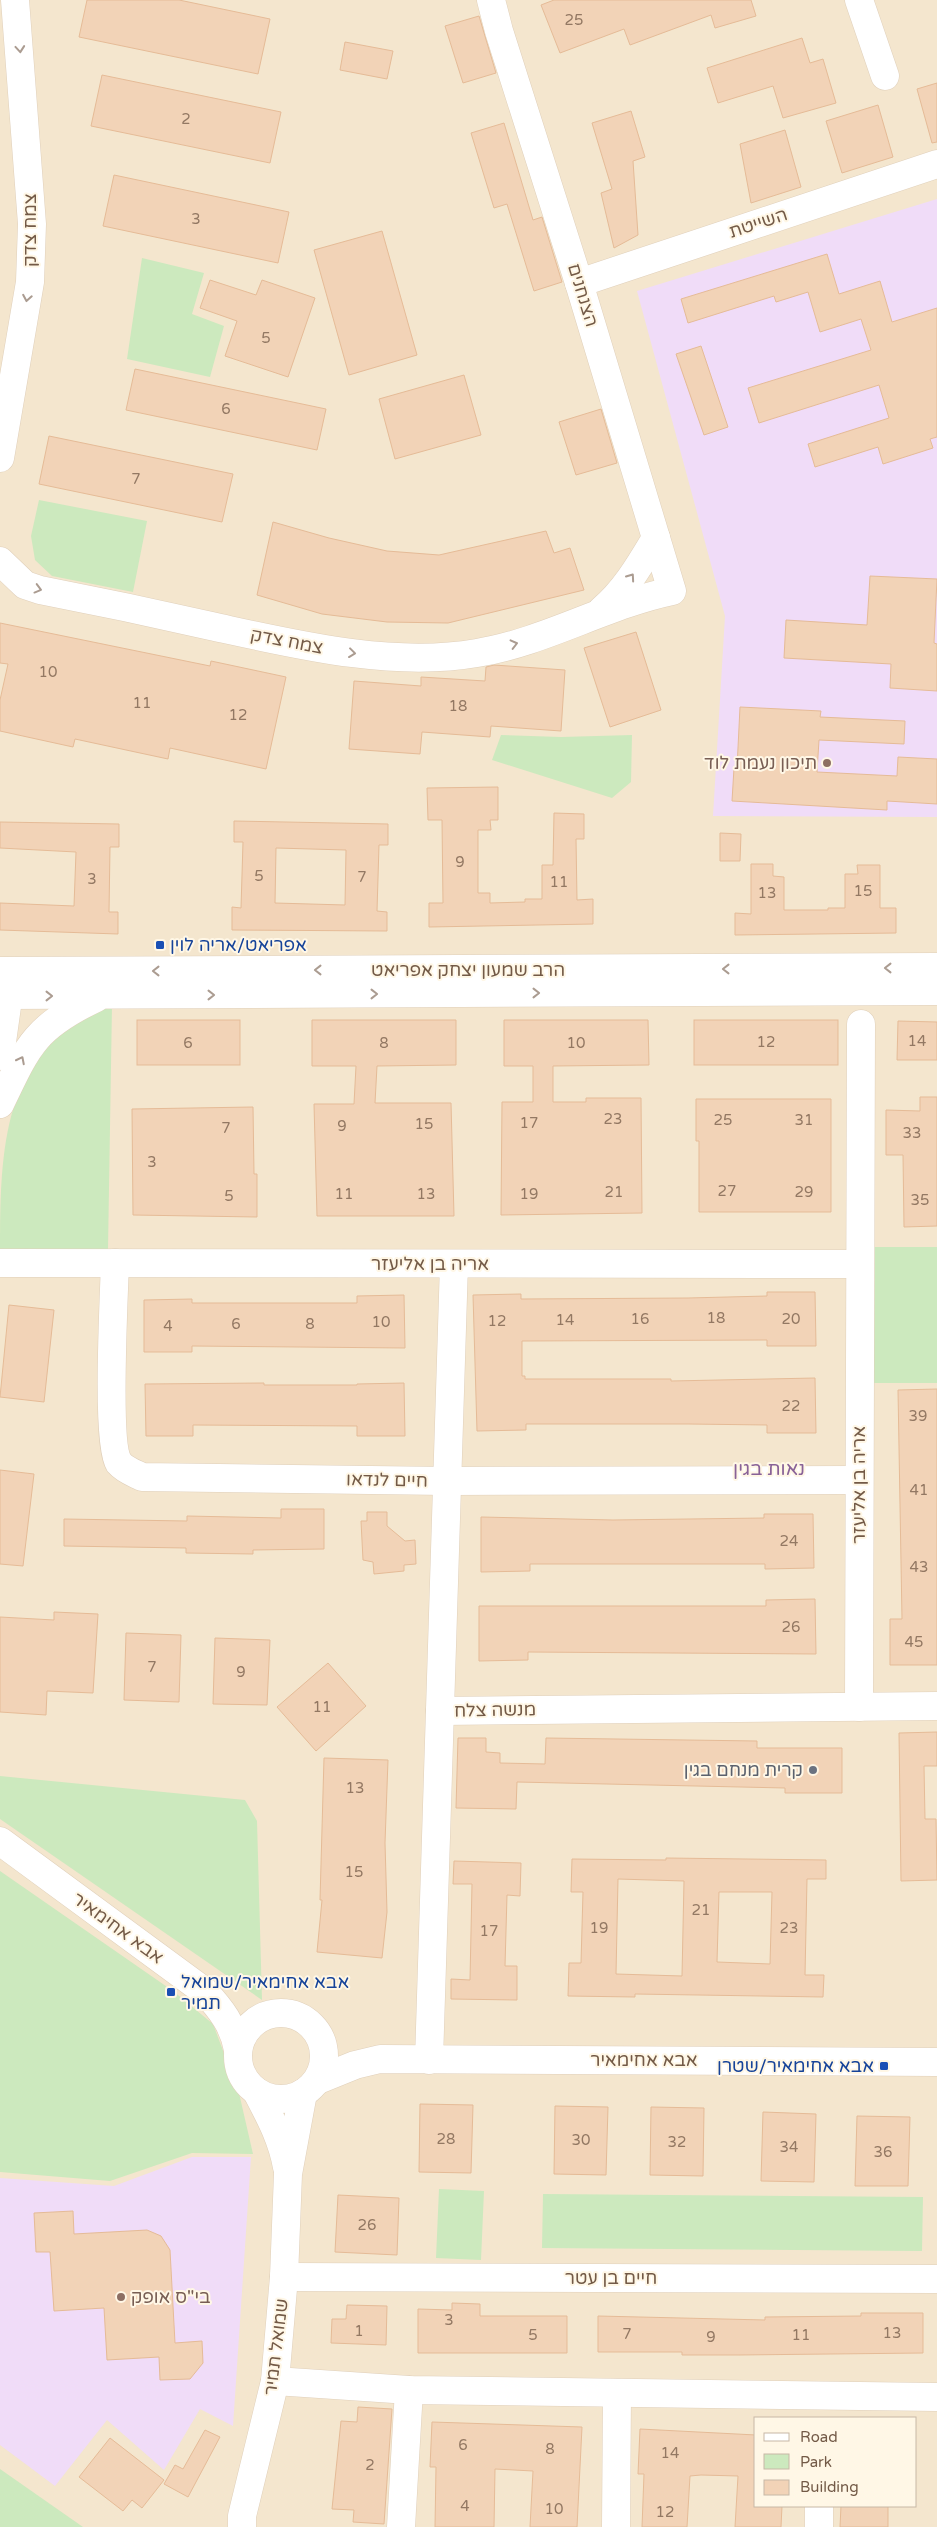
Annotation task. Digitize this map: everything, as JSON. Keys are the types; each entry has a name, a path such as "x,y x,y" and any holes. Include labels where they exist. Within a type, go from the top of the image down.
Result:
{"street":[{"name":"צמח צדק","path":"0,458 30,282 32,224 15,0"},
{"name":"הצנחנים","path":"491,0 672,591"},
{"path":"859,0 885,76"},
{"name":"השייטת","path":"579,283 937,164"},
{"name":"צמח צדק","path":"583,621 612,601 640,565 656,538"},
{"name":"צמח צדק","path":"0,561 25,585 40,590 304,646 373,655 434,657 476,654 520,643 630,602 672,591"},
{"name":"הרב שמעון יצחק אפריאט","path":"5,984 937,968"},
{"path":"0,1056 5,984"},
{"name":"הרב שמעון יצחק אפריאט","path":"5,984 109,995 937,992"},
{"path":"0,1104 23,1055 35,1038 50,1024 74,1008 96,998 109,995"},
{"name":"אריה בן אליעזר","path":"859,1707 861,1024"},
{"name":"אריה בן אליעזר","path":"0,1263 860,1264"},
{"name":"חיים לנדאו","path":"115,1263 112,1434 119,1462 128,1470 142,1477 447,1481 859,1480"},
{"name":"מנשה צלח","path":"454,1264 440,1711 937,1706"},
{"path":"429,2060 440,1711"},
{"name":"אבא אחימאיר","path":"0,1841 204,1991 226,2018 236,2038 238,2050"},
{"path":"204,1991 242,2009 290,2013 303,2018 314,2028 322,2040 324,2053 323,2067 310,2087 280,2100 256,2092 241,2074 238,2050 242,2036 250,2025 262,2017 276,2013"},
{"name":"אבא אחימאיר","path":"314,2028 342,2046 380,2059"},
{"name":"אבא אחימאיר","path":"310,2087 355,2066 380,2059 937,2062"},
{"name":"שמואל תמיר","path":"244,2523 275,2381 284,2277 288,2174 310,2087"},
{"name":"שמואל תמיר","path":"256,2092 283,2148 288,2174"},
{"name":"חיים בן עטר","path":"284,2277 937,2279"},
{"path":"275,2381 409,2390 617,2393 820,2407 937,2397"},
{"path":"401,2527 409,2390"},
{"path":"616,2527 617,2393"},
{"path":"819,2507 819,2527"}],"shaded area":[{"path":"0,0 937,0 937,2527 0,2527"},
{"path":"937,199 937,817 713,816 725,616 637,291"},
{"name":"בי\"ס אופק","path":"192,2157 251,2157 233,2426 200,2409 164,2470 107,2420 55,2486 0,2445 0,2178 114,2186"}],"green space":[{"path":"142,258 204,273 192,314 224,326 210,377 127,359"},
{"path":"39,500 147,521 133,592 52,576 35,560 31,536"},
{"path":"501,735 561,737 632,735 631,782 612,798 492,760"},
{"path":"112,1005 108,1250 0,1251 2,1176 6,1140 14,1105 28,1074 48,1046 75,1023"},
{"path":"873,1247 937,1247 937,1383 873,1383"},
{"path":"0,1776 245,1800 257,1821 262,2000 0,1819"},
{"path":"0,1871 173,1991 213,2024 239,2093 253,2154 192,2153 110,2181 0,2172"},
{"path":"439,2189 484,2191 481,2260 436,2258"},
{"path":"543,2194 923,2197 922,2251 542,2248"},
{"path":"0,2469 83,2527 0,2527"}],"building":[{"path":"87,0 179,0 270,19 258,74 79,37"},
{"path":"554,0 751,0 756,16 715,28 711,15 630,45 624,29 560,53 541,5"},
{"path":"479,16 496,73 463,83 445,26"},
{"path":"802,38 810,63 823,59 836,103 783,118 773,86 718,103 707,68"},
{"path":"345,42 393,51 387,79 340,70"},
{"path":"102,75 281,112 270,163 91,126"},
{"path":"937,83 937,142 932,143 917,89"},
{"path":"878,105 893,157 842,173 826,121"},
{"path":"631,111 645,157 633,161 638,235 614,248 601,193 612,189 592,123"},
{"path":"504,123 533,220 542,217 562,282 534,291 507,204 494,208 471,133"},
{"path":"785,130 801,187 751,203 740,144"},
{"path":"114,175 289,212 278,263 103,226"},
{"path":"382,231 417,355 349,375 314,250"},
{"path":"827,254 839,294 880,281 892,322 937,308 937,437 930,439 933,448 883,464 878,447 815,467 808,444 889,418 879,385 759,423 748,388 871,350 861,319 820,332 808,292 776,302 774,296 688,323 681,299"},
{"path":"210,280 256,295 262,280 315,298 288,377 225,356 237,321 200,308"},
{"path":"701,346 728,427 704,435 676,354"},
{"path":"135,369 326,409 317,450 126,410"},
{"path":"464,375 481,435 395,459 379,399"},
{"path":"601,409 617,463 576,475 559,422"},
{"path":"49,436 233,474 222,522 39,484"},
{"path":"273,522 329,538 387,551 439,555 546,531 554,553 570,548 584,590 448,623 387,622 322,614 257,595"},
{"path":"870,576 937,579 934,643 937,644 937,691 890,688 891,664 784,658 786,620 867,625"},
{"path":"0,623 210,666 211,661 286,677 266,769 170,748 168,759 75,739 73,747 0,731 0,700 8,664 0,663"},
{"path":"636,632 661,710 610,727 584,648"},
{"path":"494,665 565,670 561,731 491,726 490,737 422,732 420,754 349,749 354,681 421,686 421,677 485,681 486,667"},
{"path":"740,707 821,711 820,717 905,721 904,744 819,740 817,772 897,776 898,757 937,759 937,804 887,801 887,810 732,801 734,768 737,768"},
{"path":"498,787 498,820 490,820 491,830 478,830 478,893 490,893 490,903 525,902 525,899 542,899 542,865 553,865 554,813 584,814 584,839 576,839 577,900 593,899 593,924 429,927 429,903 443,903 442,820 428,820 427,788"},
{"path":"234,821 388,824 388,845 379,845 377,911 387,912 387,931 232,930 232,907 241,908 243,842 234,842","holes":["276,848 346,850 345,905 275,903"]},
{"path":"0,822 119,824 119,847 110,847 109,912 118,912 118,934 0,930 0,903 74,906 76,852 0,848"},
{"path":"720,833 741,834 740,861 720,861"},
{"path":"751,864 773,864 773,876 784,877 784,910 845,908 845,874 858,874 857,865 880,865 880,908 896,908 896,933 735,935 735,913 751,914"},
{"path":"137,1020 240,1020 240,1065 137,1065"},
{"path":"312,1020 456,1020 456,1065 377,1066 375,1103 451,1103 454,1216 317,1216 314,1104 354,1104 356,1066 312,1066"},
{"path":"504,1020 648,1020 649,1065 553,1066 553,1102 586,1102 586,1098 641,1098 642,1213 501,1215 502,1102 533,1102 533,1066 504,1066"},
{"path":"694,1020 838,1020 838,1065 694,1065"},
{"path":"898,1021 937,1022 937,1060 897,1060"},
{"path":"920,1097 937,1097 937,1226 904,1227 903,1155 886,1155 886,1110 920,1111"},
{"path":"696,1099 831,1099 831,1212 699,1212 699,1141 696,1141"},
{"path":"253,1107 254,1174 257,1174 257,1217 133,1215 132,1109"},
{"path":"767,1292 815,1292 816,1346 767,1346 767,1340 522,1341 522,1376 525,1376 525,1379 671,1379 671,1381 815,1378 816,1433 767,1433 767,1425 689,1424 526,1424 526,1430 477,1431 473,1295 521,1294 521,1299 688,1298 767,1296"},
{"path":"404,1295 405,1348 192,1346 192,1352 144,1352 144,1300 192,1299 192,1303 357,1303 357,1296"},
{"path":"9,1305 54,1310 44,1402 0,1397"},
{"path":"264,1383 264,1385 357,1385 404,1383 405,1436 357,1436 357,1426 193,1425 193,1436 146,1436 145,1384"},
{"path":"937,1389 937,1665 890,1665 890,1619 902,1619 898,1390"},
{"path":"0,1470 34,1474 23,1566 0,1564"},
{"path":"281,1509 324,1509 324,1549 253,1550 253,1554 186,1553 186,1548 64,1546 64,1519 187,1521 187,1516 281,1518"},
{"path":"367,1512 387,1512 387,1526 405,1541 415,1540 416,1564 404,1565 404,1571 374,1574 373,1562 363,1560 361,1521 367,1521"},
{"path":"764,1514 813,1514 814,1568 765,1569 765,1564 530,1564 530,1571 481,1572 481,1517 613,1520 764,1518"},
{"path":"815,1599 816,1654 528,1652 528,1660 479,1661 479,1606 766,1606 766,1600"},
{"path":"54,1612 98,1614 93,1693 47,1691 46,1715 0,1712 0,1617 54,1620"},
{"path":"126,1633 181,1635 179,1702 124,1700"},
{"path":"215,1638 270,1640 267,1705 213,1704"},
{"path":"328,1663 366,1706 316,1751 277,1707"},
{"path":"937,1732 937,1766 924,1766 925,1819 936,1819 937,1880 901,1881 899,1733"},
{"path":"458,1738 486,1738 486,1752 500,1753 500,1763 545,1764 546,1738 757,1741 757,1748 842,1748 842,1793 785,1793 785,1788 517,1782 516,1809 456,1808"},
{"path":"324,1758 388,1760 385,1843 387,1912 382,1958 317,1952 322,1900 320,1900"},
{"path":"666,1858 826,1860 826,1879 807,1879 805,1975 824,1975 823,1997 635,1994 635,1997 568,1996 569,1963 581,1963 583,1892 571,1892 572,1859 666,1860","holes":["618,1879 684,1881 682,1976 616,1974","719,1892 772,1892 770,1964 717,1962"]},
{"path":"454,1861 521,1863 520,1896 507,1895 505,1966 517,1966 517,2000 451,1999 451,1979 470,1980 472,1884 453,1884"},
{"path":"420,2104 473,2105 471,2173 419,2172"},
{"path":"555,2106 608,2107 606,2175 554,2174"},
{"path":"651,2107 704,2108 703,2176 650,2175"},
{"path":"763,2112 816,2114 814,2182 761,2181"},
{"path":"857,2116 910,2117 908,2186 855,2186"},
{"path":"338,2195 399,2198 397,2255 335,2252"},
{"path":"73,2211 74,2234 147,2230 161,2236 170,2250 175,2343 202,2341 203,2363 190,2379 160,2380 159,2357 107,2360 104,2308 54,2311 50,2252 36,2252 34,2213"},
{"path":"452,2303 480,2304 480,2316 567,2316 567,2353 418,2353 418,2309 452,2310"},
{"path":"347,2305 387,2306 386,2345 331,2343 332,2319 346,2319"},
{"path":"861,2313 923,2313 923,2353 682,2355 682,2352 598,2352 598,2316 765,2320 765,2317 861,2316"},
{"path":"358,2407 392,2409 384,2524 353,2522 354,2510 332,2509 341,2421 357,2422"},
{"path":"432,2422 582,2427 577,2527 530,2527 533,2471 495,2469 494,2527 435,2527 436,2467 430,2467"},
{"path":"640,2429 754,2435 754,2507 782,2507 781,2527 735,2527 738,2476 701,2475 690,2476 687,2527 642,2527 644,2474 638,2474"},
{"path":"205,2430 220,2437 188,2497 164,2484 175,2465 183,2469"},
{"path":"110,2438 164,2480 142,2508 132,2500 123,2511 79,2477"},
{"path":"841,2507 888,2507 888,2527 840,2527"}],"place":[{"name":"תיכון נעמת לוד","path":"827,763"},
{"name":"אפריאט/אריה לוין","path":"160,945"},
{"name":"קרית מנחם בגין","path":"813,1770"},
{"name":"אבא אחימאיר/שמואל תמיר","path":"171,1992"},
{"name":"אבא אחימאיר/שטרן","path":"884,2066"},
{"name":"בי\"ס אופק","path":"121,2297"}],"district":[{"name":"נאות בגין","path":"769,1469"}]}
